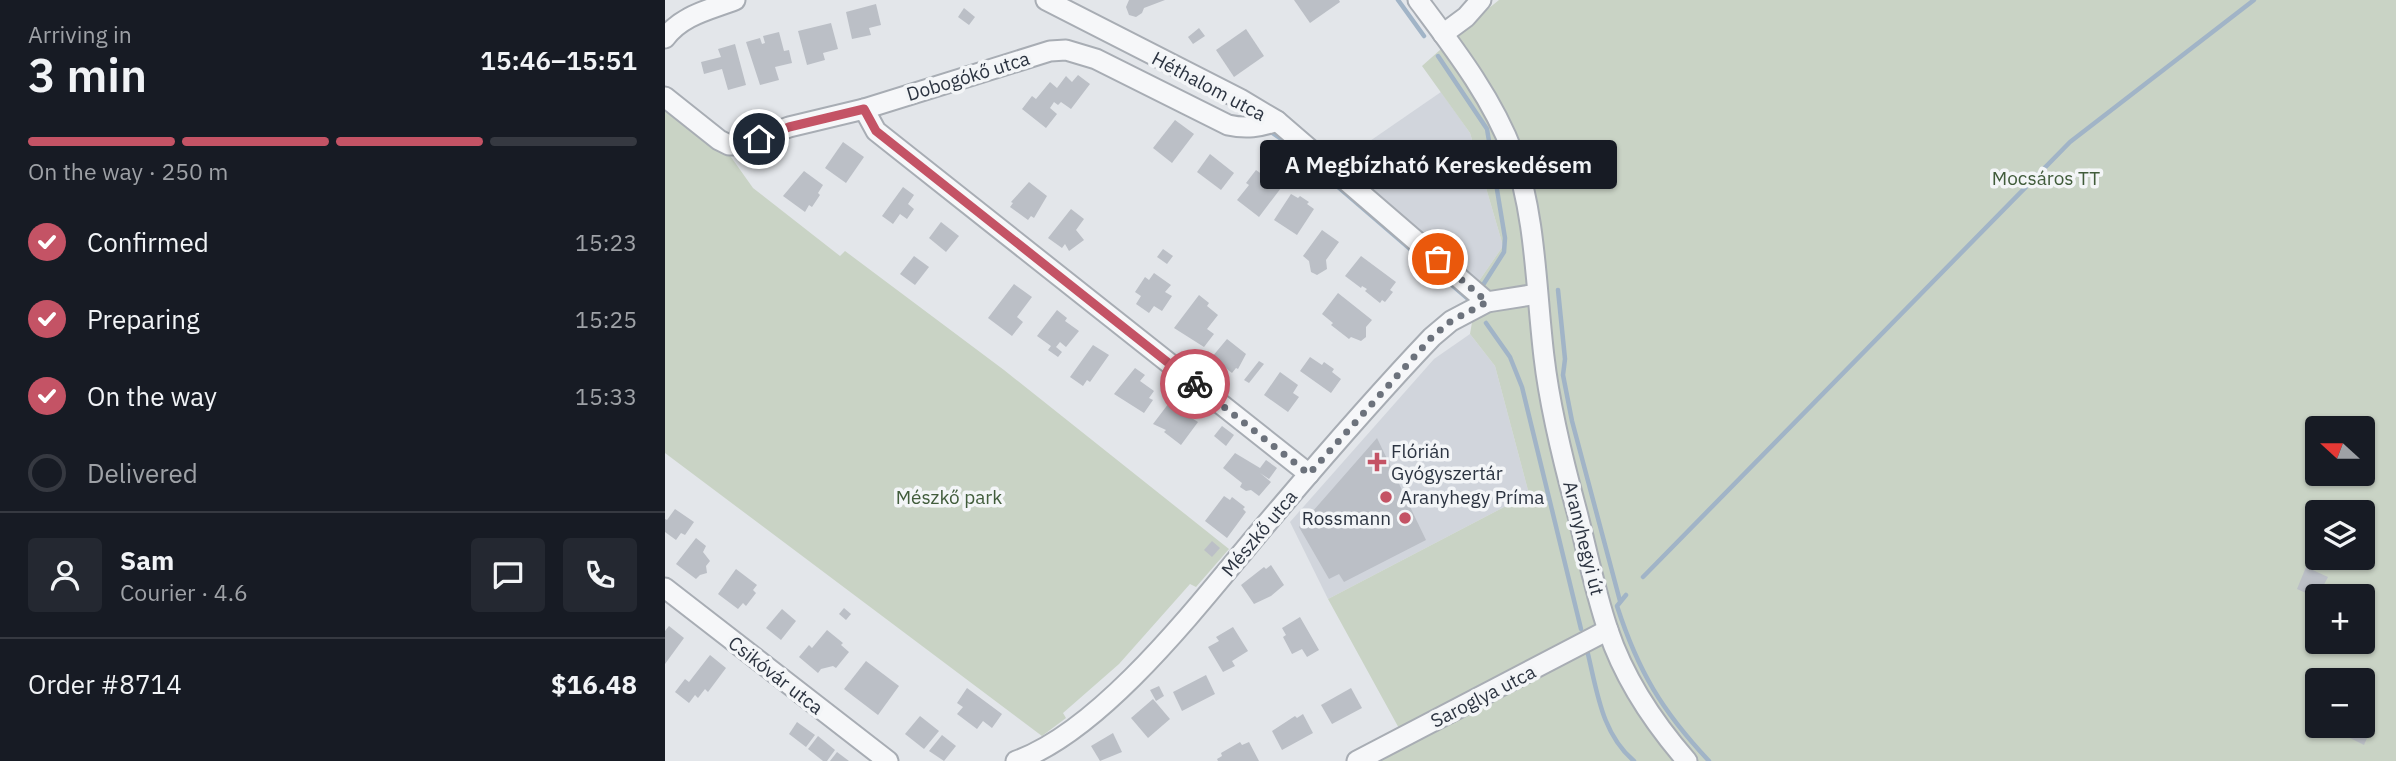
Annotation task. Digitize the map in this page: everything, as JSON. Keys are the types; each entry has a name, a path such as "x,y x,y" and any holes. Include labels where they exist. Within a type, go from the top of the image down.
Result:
{"street":[{"path":"665,38 673,26 696,13 715,9 735,0"},
{"name":"Héthalom utca","path":"1046,0 1240,99 1277,121 1487,302"},
{"name":"Aranyhegyi út","path":"1417,0 1493,110 1513,155 1531,236 1548,391 1608,630 1622,663 1642,698 1669,740 1687,761"},
{"path":"1443,34 1466,17 1481,0"},
{"name":"Dobogókő utca","path":"665,97 719,140 729,145 741,145 789,127 864,109 1050,51 1066,50 1096,59 1228,125 1250,127 1277,121"},
{"path":"864,109 876,131 1309,474"},
{"name":"Mészkő utca","path":"1016,761 1031,756 1054,742 1122,688 1432,337 1451,321 1487,302 1537,294"},
{"name":"Csikóvár utca","path":"665,588 888,761"},
{"name":"Saroglya utca","path":"1357,761 1608,630"}],"shaded area":[{"path":"1441,92 1470,133 1503,246 1479,281 1338,163"},
{"path":"1470,334 1495,366 1529,494 1328,599 1290,522 1434,359"}],"green space":[{"name":"Mocsáros TT","path":"1499,0 2396,0 2396,761 1372,761 1406,741 1328,599 1529,494 1495,366 1470,334 1479,281 1503,246 1470,133 1422,66"},
{"name":"Mészkő park","path":"665,97 719,140 753,188 840,256 845,251 1004,370 1229,549 1196,587 1190,584 1119,664 1063,713 1066,718 1042,736 665,453"}],"building":[{"path":"1129,0 1165,0 1144,8 1136,17 1129,15 1126,7"},
{"path":"1294,0 1339,0 1340,2 1310,23"},
{"path":"876,4 881,25 869,28 871,35 852,39 846,12"},
{"path":"964,8 975,17 969,25 958,17"},
{"path":"831,23 838,49 823,53 825,60 807,65 798,31"},
{"path":"1199,28 1205,36 1193,44 1188,37"},
{"path":"1246,29 1264,56 1234,77 1216,50"},
{"path":"779,32 784,51 789,50 792,63 775,67 779,80 760,85 746,42 760,38 762,44 765,43 763,36"},
{"path":"735,44 746,85 728,90 722,69 704,74 701,62 721,57 718,49"},
{"path":"1078,75 1090,84 1071,109 1061,102 1058,105 1054,102 1050,108 1057,114 1046,128 1022,109 1032,96 1036,99 1050,82 1057,88 1066,76 1072,82"},
{"path":"1175,120 1194,134 1172,163 1153,148"},
{"path":"843,142 864,157 846,183 825,168"},
{"path":"1210,154 1234,173 1221,190 1197,172"},
{"path":"1256,170 1281,188 1259,217 1237,200 1249,185 1246,183"},
{"path":"804,171 823,185 812,207 809,205 805,212 783,196"},
{"path":"1029,182 1047,196 1034,218 1031,216 1028,220 1010,207 1013,203 1011,202"},
{"path":"903,187 914,195 908,204 914,209 907,219 900,214 893,224 882,216"},
{"path":"1291,194 1298,198 1300,196 1314,209 1297,235 1274,220"},
{"path":"1071,209 1084,219 1076,230 1084,240 1069,251 1065,244 1062,248 1048,238"},
{"path":"941,222 959,236 946,252 929,238"},
{"path":"1322,230 1339,242 1326,260 1327,269 1317,275 1311,272 1309,261 1303,256"},
{"path":"1163,249 1173,256 1167,264 1157,257"},
{"path":"914,256 929,267 915,285 900,274"},
{"path":"1361,256 1396,282 1390,290 1393,292 1385,302 1382,300 1380,303 1365,291 1367,289 1362,286 1361,288 1345,276"},
{"path":"1154,273 1171,285 1165,292 1172,296 1162,311 1154,306 1149,313 1136,304 1141,296 1135,292 1145,277 1149,280"},
{"path":"1014,284 1032,297 1017,317 1023,322 1012,336 988,318"},
{"path":"1338,293 1372,320 1366,327 1366,337 1361,341 1351,337 1349,339 1322,314"},
{"path":"1199,295 1218,315 1207,329 1214,334 1204,347 1174,328"},
{"path":"1057,310 1067,318 1065,321 1079,331 1066,347 1060,342 1056,347 1062,352 1058,357 1048,350 1051,346 1037,336"},
{"path":"1227,339 1246,354 1238,369 1232,373 1212,357"},
{"path":"1093,345 1109,355 1090,382 1087,380 1083,386 1070,377"},
{"path":"1310,357 1334,369 1332,372 1341,379 1331,393 1300,371"},
{"path":"1259,361 1264,364 1249,383 1244,380"},
{"path":"1135,368 1145,375 1140,381 1154,391 1149,398 1153,400 1144,413 1114,394"},
{"path":"1280,372 1298,385 1293,393 1299,397 1288,412 1264,395"},
{"path":"1172,399 1193,413 1190,417 1198,422 1181,445 1164,432 1166,430 1153,424"},
{"path":"1222,426 1234,435 1226,446 1214,436"},
{"path":"1377,438 1426,540 1344,582 1339,574 1329,579 1299,527"},
{"path":"1235,453 1260,468 1266,460 1277,468 1269,479 1260,473 1271,482 1259,496 1240,487 1242,483 1223,468"},
{"path":"1224,496 1230,500 1232,497 1245,507 1243,509 1246,512 1227,538 1205,521"},
{"path":"675,509 694,522 685,535 681,533 676,540 665,532 665,519 667,520"},
{"path":"696,538 706,546 703,552 710,561 706,566 707,573 696,579 676,564"},
{"path":"1212,541 1220,548 1212,557 1204,550"},
{"path":"1271,565 1284,585 1271,596 1254,604 1241,585 1264,567 1266,569"},
{"path":"736,569 757,585 753,590 756,593 746,606 743,603 738,609 718,594"},
{"path":"2305,569 2328,577 2324,584 2305,584 2305,593 2297,589"},
{"path":"844,608 851,614 846,620 839,614"},
{"path":"782,609 796,621 781,640 766,628"},
{"path":"1300,617 1319,650 1307,657 1302,649 1292,654 1283,637 1286,635 1282,628"},
{"path":"669,626 684,638 665,664 665,631"},
{"path":"1233,627 1248,651 1232,661 1235,666 1223,672 1208,647 1219,641 1216,637"},
{"path":"827,630 843,643 841,645 849,652 836,668 833,666 821,669 818,673 799,657 809,645 812,648"},
{"path":"710,655 726,668 708,692 705,689 698,698 695,695 689,703 675,692 685,679 689,682"},
{"path":"866,661 899,686 878,715 844,689"},
{"path":"1206,675 1215,694 1182,711 1173,692"},
{"path":"1159,686 1164,696 1156,701 1150,690"},
{"path":"967,688 1002,714 992,728 983,721 977,729 957,714 963,707 957,703"},
{"path":"1351,688 1362,708 1332,724 1321,705"},
{"path":"1153,699 1170,719 1148,738 1131,718"},
{"path":"1303,714 1313,733 1282,750 1272,731"},
{"path":"920,716 939,731 924,749 905,734"},
{"path":"797,722 815,735 806,747 789,734"},
{"path":"1113,733 1122,752 1100,761 1091,746"},
{"path":"942,735 956,746 944,761 929,751"},
{"path":"818,736 835,750 827,761 823,761 808,749"},
{"path":"2350,738 2367,738 2364,745"},
{"path":"1240,742 1242,745 1249,742 1259,761 1218,761 1221,753"},
{"path":"837,752 849,761 830,761"}],"waterway":[{"path":"1398,0 1424,36"},
{"path":"1643,577 2070,142 2254,0"},
{"path":"1438,56 1487,129 1505,238 1504,252 1483,285"},
{"path":"1271,132 1467,298"},
{"path":"1558,290 1565,359 1563,375 1572,421 1620,601"},
{"path":"1486,323 1510,357 1522,387 1581,629"},
{"path":"1626,595 1617,606 1643,670 1678,725 1709,761"},
{"path":"1587,650 1607,724 1623,750 1634,761"}],"way so far":[{"path":"1195,384 1309,474 1432,337 1451,321 1487,302 1438,259"}],"place":[{"name":"A Megbízható Kereskedésem","path":"1438,259"},
{"name":"Flórián Gyógyszertár","path":"1377,462"},
{"name":"Aranyhegy Príma","path":"1386,497"},
{"name":"Rossmann","path":"1405,518"}],"route":[{"path":"759,139 789,127 864,109 876,131 1195,384"}]}
